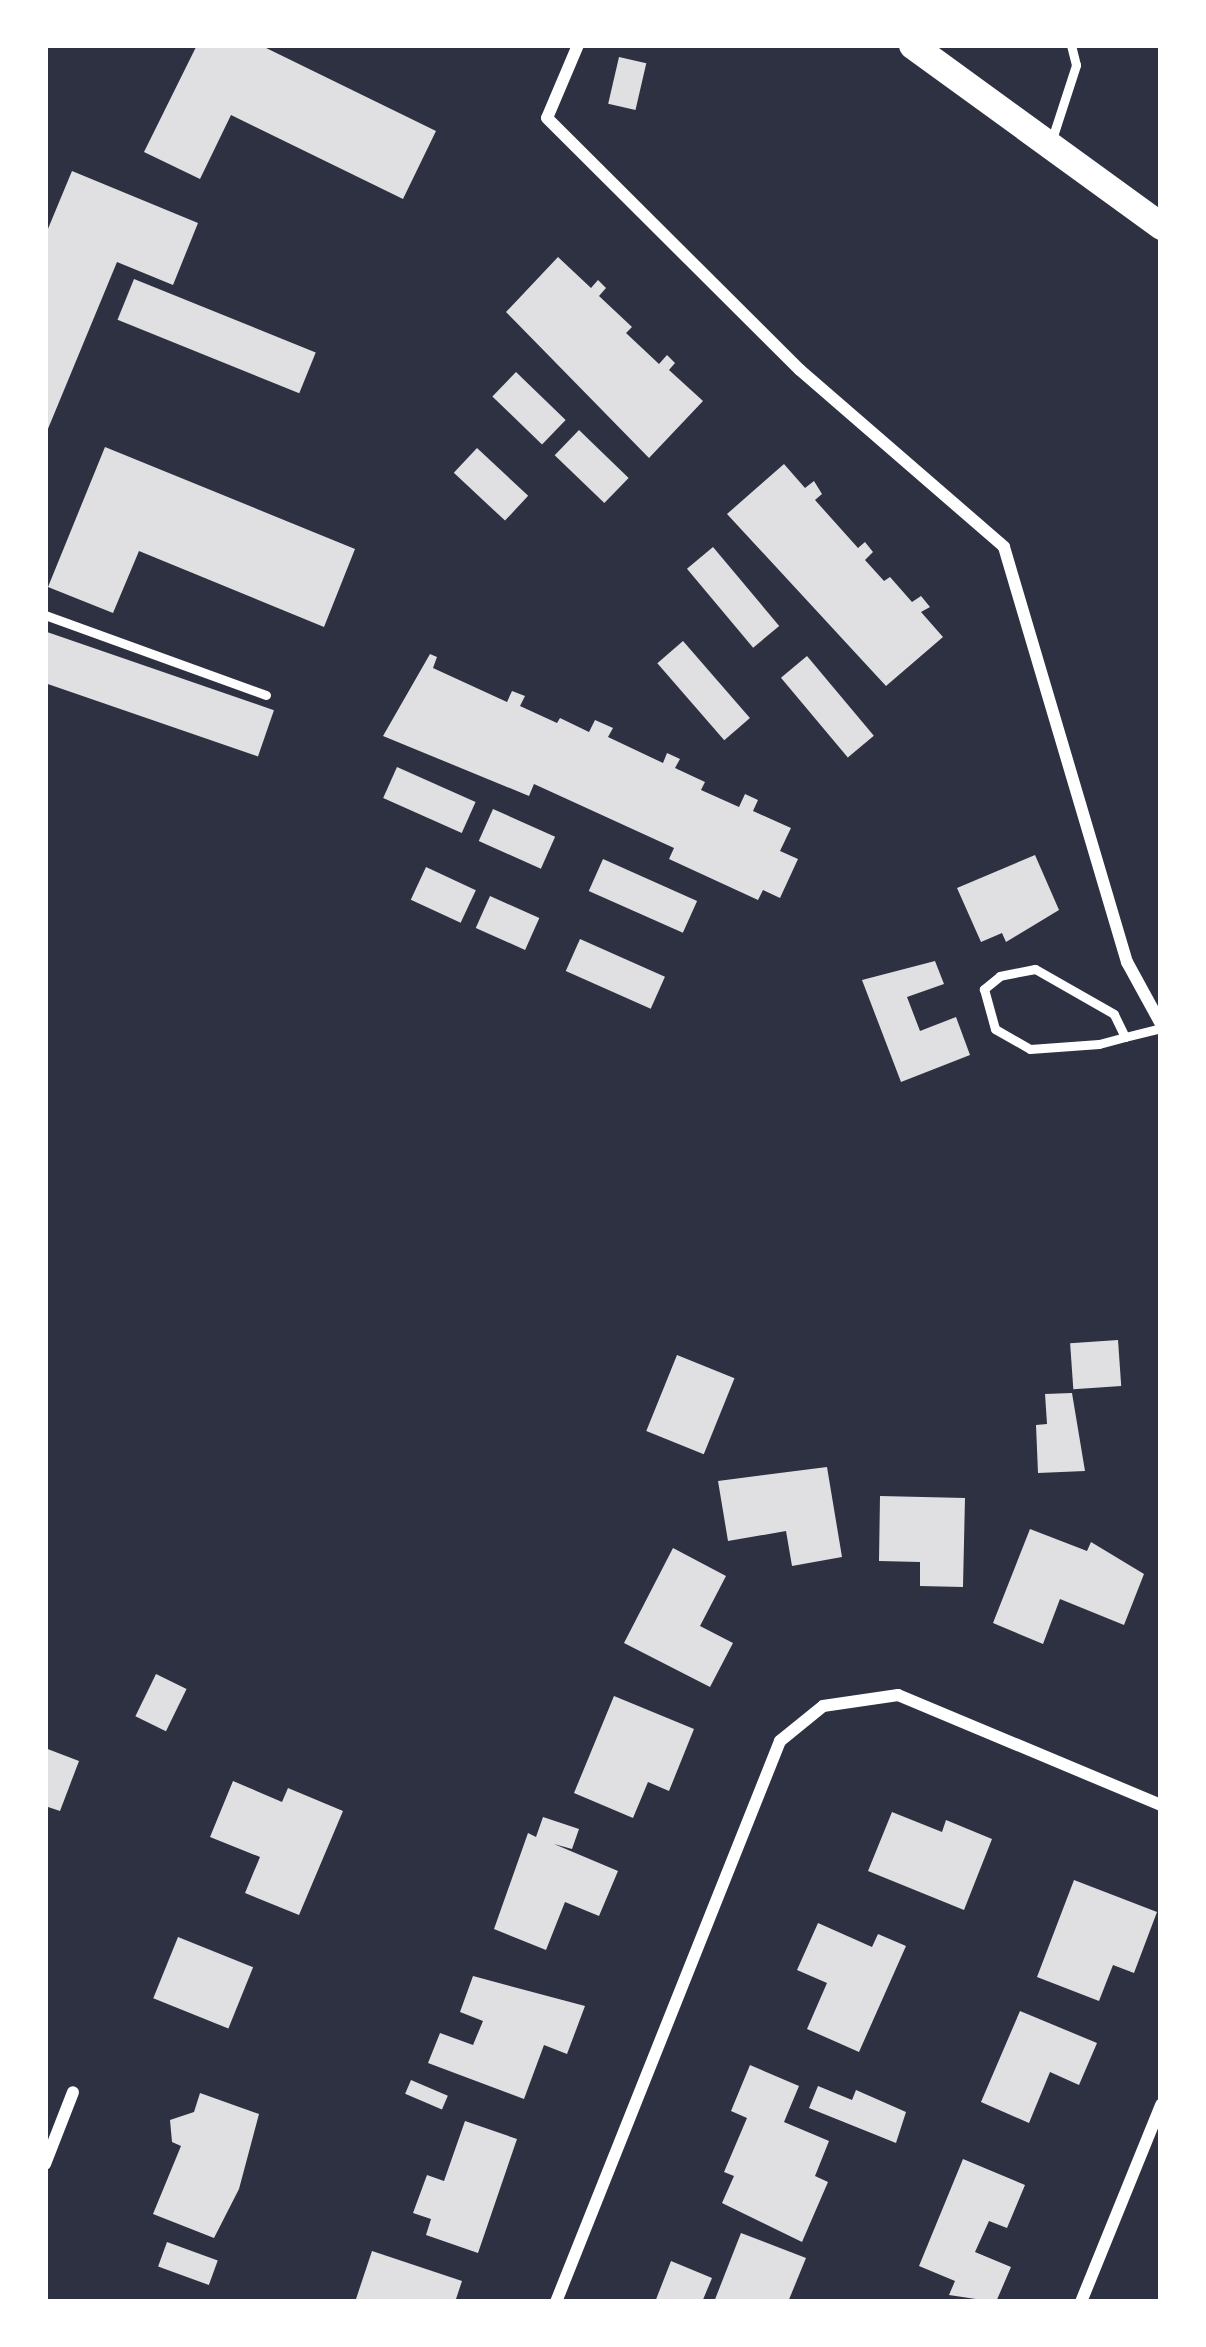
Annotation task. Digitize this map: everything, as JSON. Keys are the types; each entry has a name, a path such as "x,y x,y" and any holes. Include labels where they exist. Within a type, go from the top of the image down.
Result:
{"main road":[{"path":"913,45 1161,226"}],"street":[{"path":"578,45 547,118 800,370 1004,547 1126,962 1161,1026"},
{"path":"556,2302 780,1741 823,1706 898,1695 1161,1805"},
{"path":"45,2164 73,2092"},
{"path":"1082,2302 1161,2105"}],"lane":[{"path":"1050,145 1076,65 1071,45"},
{"path":"45,615 266,695"},
{"path":"1125,1037 1114,1013 1035,969 1000,976 983,989 995,1028 1030,1049 1125,1037 1161,1026"}],"building":[{"path":"197,45 260,45 436,131 403,199 231,115 200,179 144,152"},
{"path":"619,57 646,63 635,110 608,104"},
{"path":"72,171 198,223 173,285 117,262 45,436 45,236"},
{"path":"558,257 591,288 598,280 606,288 599,296 632,327 626,333 659,364 667,355 675,363 669,370 703,401 649,458 506,312"},
{"path":"134,279 316,352 299,393 118,320"},
{"path":"516,372 566,420 542,444 492,396"},
{"path":"579,430 629,478 604,503 555,455"},
{"path":"105,447 355,549 324,627 139,551 113,613 48,587"},
{"path":"477,448 528,496 505,521 454,473"},
{"path":"784,464 805,488 814,481 822,494 815,500 858,548 865,542 873,552 865,560 884,581 890,577 912,602 921,596 930,607 921,612 943,637 886,686 727,514"},
{"path":"713,547 779,626 753,648 687,569"},
{"path":"47,632 274,710 258,756 45,683"},
{"path":"683,641 750,718 724,740 657,663"},
{"path":"430,654 437,657 433,668 507,702 512,691 525,696 520,706 557,723 560,718 589,732 595,720 613,728 608,737 663,763 667,753 680,759 675,768 705,782 701,790 739,807 745,794 758,800 753,811 791,828 780,851 798,859 780,898 763,890 758,900 669,859 674,848 534,784 529,796 383,736"},
{"path":"807,656 874,736 848,758 781,678"},
{"path":"397,767 476,802 462,833 383,798"},
{"path":"493,809 555,837 541,869 479,841"},
{"path":"1035,855 1059,910 1006,942 1002,933 981,942 957,888"},
{"path":"603,859 697,901 683,933 589,891"},
{"path":"426,867 476,890 461,923 411,900"},
{"path":"490,896 539,918 525,950 476,928"},
{"path":"580,939 665,977 651,1009 566,971"},
{"path":"935,961 944,984 907,997 920,1031 956,1017 970,1055 901,1082 862,980"},
{"path":"1118,1340 1121,1386 1073,1389 1070,1343"},
{"path":"677,1355 734,1378 704,1454 646,1431"},
{"path":"1072,1393 1085,1471 1038,1473 1036,1425 1047,1424 1045,1394"},
{"path":"827,1467 842,1557 792,1566 786,1531 728,1541 718,1481"},
{"path":"880,1496 965,1498 963,1587 920,1586 920,1562 879,1561"},
{"path":"1030,1529 1087,1551 1091,1542 1144,1574 1124,1625 1060,1599 1043,1644 993,1623"},
{"path":"673,1548 726,1576 700,1626 733,1643 710,1687 624,1643"},
{"path":"156,1674 187,1689 166,1731 135,1716"},
{"path":"614,1696 694,1729 669,1791 648,1782 633,1818 574,1793"},
{"path":"45,1748 79,1761 60,1811 45,1806"},
{"path":"233,1781 282,1802 288,1788 343,1811 299,1915 245,1893 260,1857 210,1837"},
{"path":"892,1812 942,1832 946,1820 992,1839 964,1910 868,1871"},
{"path":"543,1817 579,1829 572,1849 554,1844 618,1871 599,1916 565,1902 546,1950 494,1929 528,1833 536,1837"},
{"path":"1074,1880 1157,1912 1134,1973 1113,1965 1099,2001 1037,1977"},
{"path":"818,1923 872,1947 878,1934 906,1946 859,2052 807,2029 827,1983 797,1970"},
{"path":"178,1937 253,1967 228,2029 153,1998"},
{"path":"473,1976 585,2006 567,2054 544,2045 524,2099 428,2063 440,2033 473,2045 483,2021 460,2012"},
{"path":"1020,2011 1097,2043 1079,2085 1050,2072 1029,2123 981,2102"},
{"path":"750,2065 799,2086 784,2122 829,2141 815,2176 828,2182 802,2242 722,2203 734,2176 724,2172 747,2118 731,2111"},
{"path":"411,2080 448,2096 442,2109 405,2094"},
{"path":"818,2086 852,2100 856,2090 906,2112 896,2143 809,2108"},
{"path":"200,2093 259,2114 239,2189 214,2238 153,2214 181,2146 172,2142 170,2120 194,2112"},
{"path":"465,2121 517,2139 478,2253 426,2235 431,2219 413,2213 427,2175 444,2181"},
{"path":"963,2159 1025,2185 1007,2228 989,2221 975,2252 1011,2267 996,2302 949,2295 955,2281 919,2266"},
{"path":"741,2233 806,2258 788,2302 714,2302"},
{"path":"167,2242 218,2260 209,2285 158,2266"},
{"path":"372,2251 462,2281 455,2302 355,2302"},
{"path":"671,2261 712,2278 702,2302 655,2302"}]}
